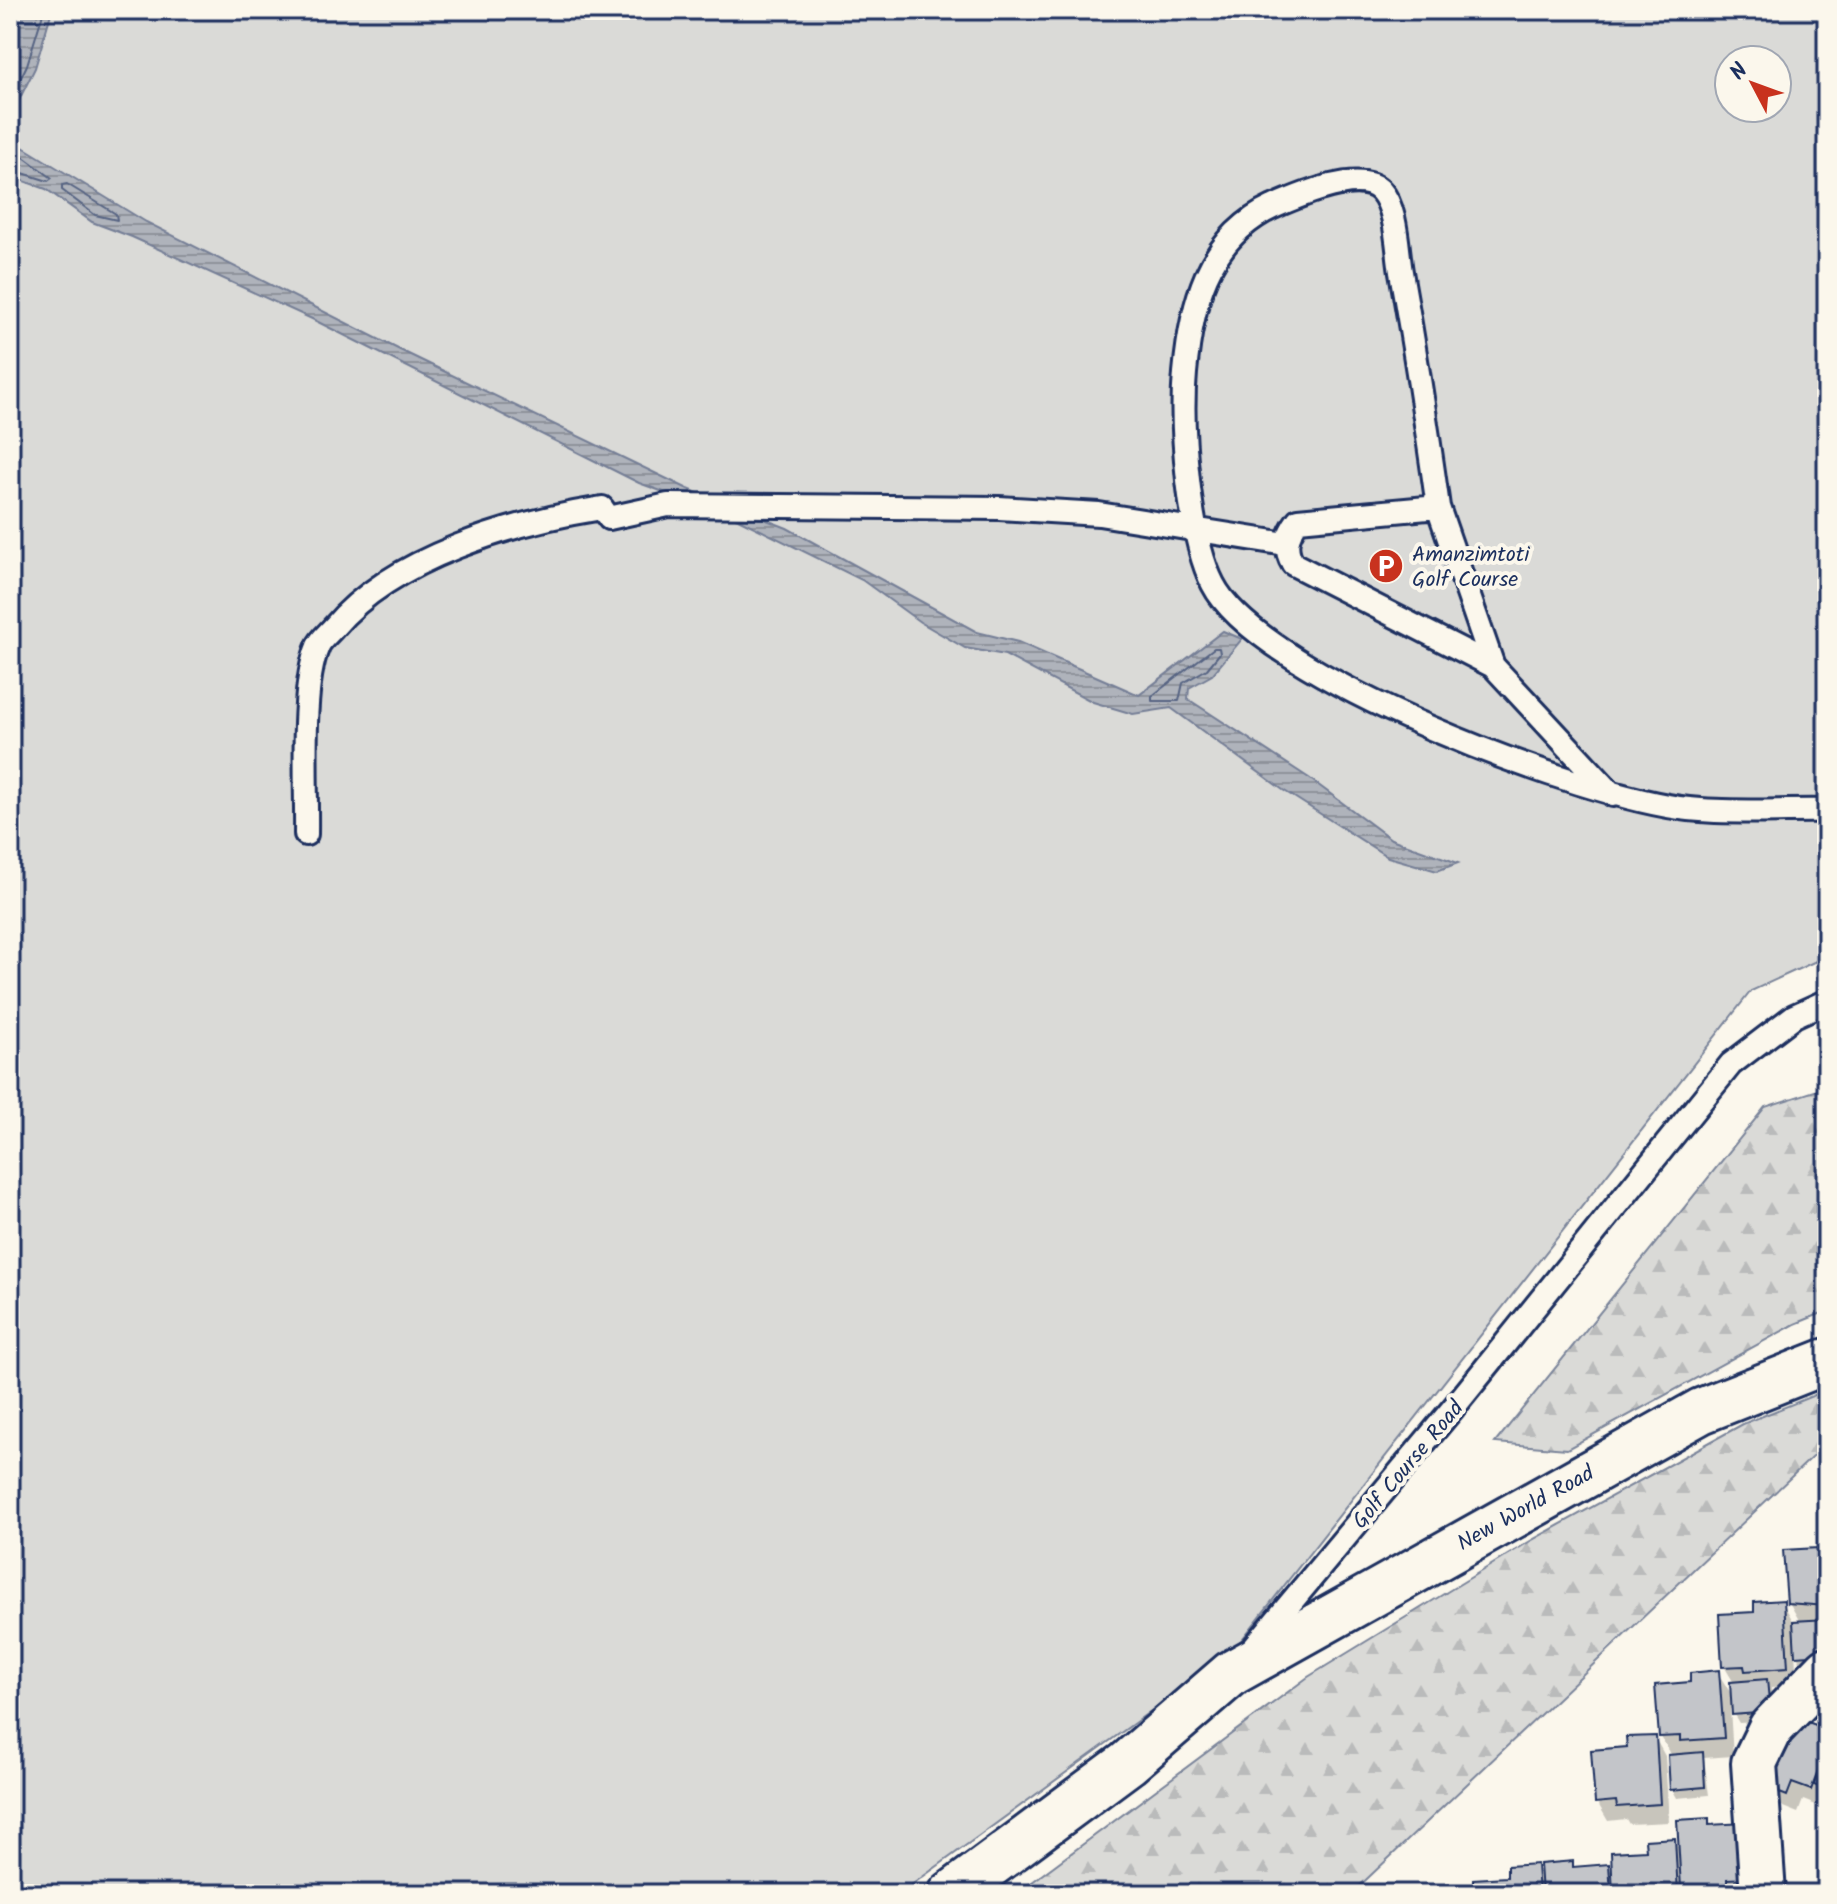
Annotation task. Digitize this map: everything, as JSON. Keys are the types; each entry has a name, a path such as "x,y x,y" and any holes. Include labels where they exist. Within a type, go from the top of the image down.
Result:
{"street":[{"name":"New World Road","path":"1232,1673 1701,1411 1827,1361"},
{"path":"1763,1894 1754,1763 1771,1728 1827,1670"},
{"name":"Golf Course Road","path":"951,1894 1128,1763 1232,1673"}],"lane":[{"path":"1493,666 1438,507 1421,384 1390,211 1383,192 1374,185 1350,182 1297,196 1258,214 1223,246 1202,279 1189,330 1182,399 1195,529 1213,585 1236,615 1291,656 1433,730 1614,796 1689,809 1827,811"},
{"path":"306,834 307,703 319,645 349,609 385,583 420,564 497,533 563,514 602,508 609,518 668,505 999,508 1099,514 1286,544"},
{"path":"1438,507 1298,520 1286,544 1293,564 1493,666 1614,796"},
{"name":"Golf Course Road","path":"1232,1673 1459,1401 1731,1064 1794,1016 1827,1001"}],"green space":[{"path":"35,10 1827,10 1827,956 1751,991 1232,1652 899,1894 10,1894 10,66"},
{"path":"1827,1087 1827,1311 1795,1324 1567,1449 1495,1443 1765,1107"},
{"path":"1827,1390 1827,1443 1351,1894 1016,1894 1308,1677 1532,1540 1743,1424"}],"water":[{"path":"10,10 52,10 35,68 10,118"},
{"path":"18,144 146,222 400,350 688,489 787,528 977,632 1018,642 1139,695 1223,631 1242,639 1212,675 1189,688 1188,699 1309,778 1391,839 1458,863 1437,871 1388,857 1283,790 1171,708 1133,714 1093,702 1005,655 965,648 920,622 862,580 738,519 639,483 312,319 132,237 92,222 46,189 10,176 10,153"}],"building":[{"path":"1818,1538 1827,1538 1827,1606 1787,1603 1783,1550 1818,1548"},
{"path":"1784,1600 1788,1668 1745,1671 1744,1666 1722,1667 1719,1614 1754,1612 1754,1602"},
{"path":"1827,1619 1827,1654 1795,1656 1793,1621"},
{"path":"1719,1670 1724,1738 1680,1741 1680,1736 1659,1737 1655,1685 1690,1682 1690,1673"},
{"path":"1767,1679 1770,1712 1732,1715 1730,1682"},
{"path":"1797,1718 1827,1729 1827,1747 1811,1790 1792,1783 1787,1796 1770,1789"},
{"path":"1656,1736 1660,1804 1617,1807 1616,1801 1595,1803 1591,1750 1627,1747 1626,1737"},
{"path":"1827,1750 1827,1790 1814,1785"},
{"path":"1703,1752 1705,1787 1670,1790 1668,1755"},
{"path":"1709,1818 1709,1825 1745,1823 1749,1878 1727,1879 1727,1885 1681,1888 1677,1820"},
{"path":"1675,1838 1678,1894 1613,1894 1611,1852 1646,1850 1645,1840"},
{"path":"1573,1861 1573,1867 1609,1864 1611,1894 1542,1894 1540,1864"},
{"path":"1537,1864 1539,1894 1473,1894 1473,1879 1507,1877 1507,1866"}],"place":[{"name":"Amanzimtoti Golf Course","path":"1386,566"}]}
